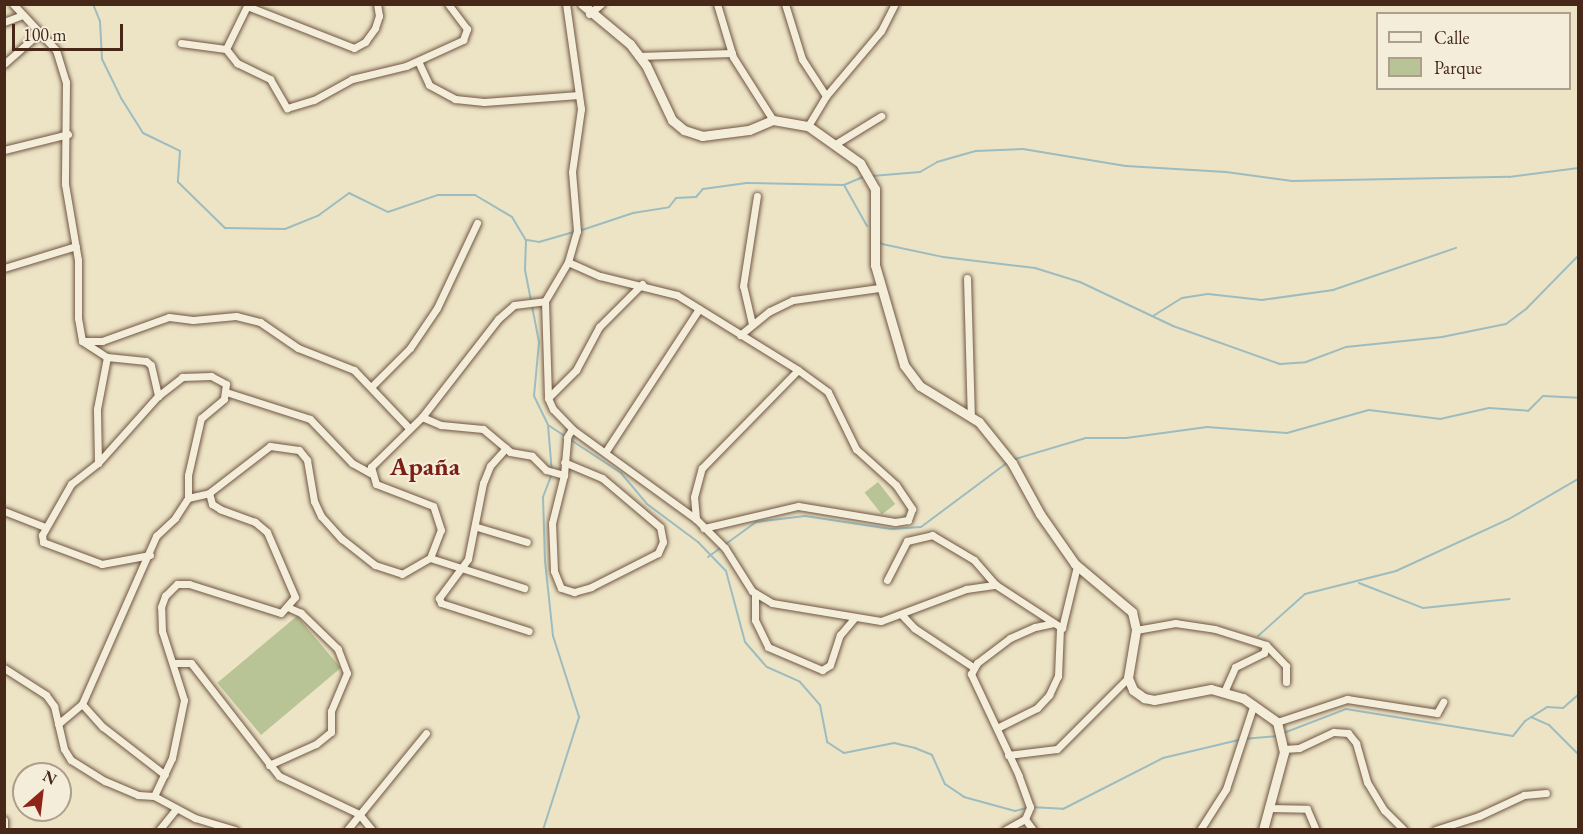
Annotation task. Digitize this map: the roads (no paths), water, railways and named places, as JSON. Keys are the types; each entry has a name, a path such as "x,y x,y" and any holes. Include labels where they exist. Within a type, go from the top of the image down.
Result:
{"main road":[{"path":"582,4 589,14 630,44 646,65 660,101 672,120 684,130 702,136 727,135 773,120 808,126 837,144 860,163 875,189 872,248 879,288 910,375 934,396 971,417 1001,450 1077,566 1132,612 1136,630 1128,678 1133,690 1143,699 1164,699 1199,689 1224,692 1254,704 1278,724 1284,744 1263,830"}],"street":[{"path":"13,4 20,16 56,50 62,63 68,134 65,184 76,246 82,341"},
{"path":"226,49 248,5 345,48 354,48 365,42 375,28 377,4"},
{"path":"181,43 226,49 237,63 270,79 286,108 314,100 352,79 418,61 466,38 467,29 448,4"},
{"path":"566,4 579,95 572,172 577,231 568,262 545,300 548,398 553,409 572,429 606,451 696,519 725,548 746,585 772,603 881,621 966,589 996,585"},
{"path":"589,14 601,4"},
{"path":"717,4 732,53 773,120"},
{"path":"785,4 802,59 826,96"},
{"path":"808,126 826,96 881,31 895,4"},
{"path":"4,22 20,16"},
{"path":"4,64 39,33"},
{"path":"638,56 732,53"},
{"path":"418,61 429,85 455,99 484,102 579,95"},
{"path":"837,144 881,116"},
{"path":"4,150 68,134"},
{"path":"752,324 743,286 757,196"},
{"path":"371,387 410,348 437,308 477,223"},
{"path":"4,268 76,246"},
{"path":"568,262 600,276 642,284 677,295 798,370 828,392 856,449 901,491 913,515 895,522 798,506 704,528"},
{"path":"967,278 971,417"},
{"path":"548,398 556,395 576,370 599,327 642,284"},
{"path":"740,335 752,324 793,300 879,288"},
{"path":"370,473 379,456 422,417 498,319 514,305 545,300"},
{"path":"606,451 699,309"},
{"path":"82,341 102,341 169,317 194,321 236,316 260,322 298,348 344,364 371,387 409,428"},
{"path":"82,341 107,357 146,361 151,365 158,396"},
{"path":"98,463 97,409 107,357"},
{"path":"696,519 694,497 702,468 798,370"},
{"path":"58,724 82,704 96,665 150,555 156,536 175,518 188,498 188,475 201,418 224,399 226,392 226,384 211,376 182,377 158,396 98,463 71,484 45,527 43,542 102,564 150,555"},
{"path":"188,498 209,493 270,446 299,450 313,479 314,501 342,539 391,573 412,571 430,558 441,530 433,506 376,484 370,473 352,463 310,419 226,392"},
{"path":"422,417 441,425 483,429 506,448 532,456 546,470 561,475"},
{"path":"564,462 602,478 660,527 663,542 658,553 591,587 574,592 561,588 554,571 552,523 561,475 564,462 572,429"},
{"path":"506,448 490,466 483,483 477,527 463,568 439,598 441,603 529,631"},
{"path":"154,796 165,775 184,700 162,631 161,607 177,584 189,584 281,613 290,608 295,597 267,532 255,522 219,510 212,504 209,493"},
{"path":"4,511 45,527"},
{"path":"477,527 527,542"},
{"path":"887,580 907,541 932,535 974,560 996,585 1057,626"},
{"path":"430,558 524,588"},
{"path":"1005,830 1025,819 1030,807 997,728 971,674 974,667 1023,631 1066,624 1077,566"},
{"path":"755,593 755,620 768,647 822,670 830,665 840,635 855,617"},
{"path":"269,765 316,744 331,732 331,711 346,678 346,664 338,649 301,614 290,608"},
{"path":"902,615 914,628 974,667"},
{"path":"1136,630 1175,623 1266,645 1286,666 1286,682"},
{"path":"997,728 1037,708 1049,695 1058,676 1057,626"},
{"path":"1224,692 1235,667 1264,653 1266,645"},
{"path":"173,663 191,663 269,765 292,785 359,814 372,830"},
{"path":"4,668 46,694 54,706 64,749 71,760 105,781 138,795 154,796 175,810 233,829"},
{"path":"1008,755 1057,750 1128,678"},
{"path":"1278,724 1347,699 1437,713 1443,702"},
{"path":"82,704 102,727 165,775"},
{"path":"1200,830 1226,789 1254,704"},
{"path":"1284,744 1299,748 1334,732 1348,733 1356,744 1367,782 1384,810 1404,830"},
{"path":"348,830 426,733"},
{"path":"1435,830 1479,816 1524,795 1546,793"},
{"path":"1268,808 1307,808 1316,830"},
{"path":"159,830 175,810"},
{"path":"1025,819 1032,830"},
{"path":"4,820 4,828"}],"waterway":[{"path":"93,4 100,21 102,59 121,98 143,133 180,151 178,182 225,228 285,229 319,215 349,193 388,212 438,195 475,195 512,217 526,240 525,270 539,342 534,396 548,425 621,473 647,504 698,542 726,571 745,642 767,667 800,682 820,705 827,742 844,753 894,743 915,748 932,755 945,784 964,797 1015,811 1030,807 1063,809 1163,758 1243,739 1276,736"},
{"path":"872,176 920,172 937,162 976,151 1023,149 1126,166 1226,172 1292,181 1509,177 1578,168"},
{"path":"579,231 633,213 669,207 676,198 696,197 703,189 747,183 844,185 863,177"},
{"path":"844,185 867,226"},
{"path":"527,240 539,242 574,232"},
{"path":"879,240 882,244 943,257 1035,268 1080,282 1173,326 1280,364 1306,362 1346,347 1442,337 1506,324 1527,308 1578,256"},
{"path":"1153,316 1182,298 1208,294 1262,300 1333,290 1456,248"},
{"path":"1012,460 1086,438 1126,438 1207,427 1287,433 1369,410 1440,419 1489,408 1528,411 1543,396 1578,398"},
{"path":"543,830 579,717 553,636 545,561 543,497 552,473 548,425"},
{"path":"708,557 756,522 805,516 891,529 921,527 1007,463"},
{"path":"1258,636 1305,594 1396,571 1509,519 1578,479"},
{"path":"1359,583 1423,608 1510,599"},
{"path":"1281,734 1346,709 1513,736 1525,721 1547,707 1563,708 1578,695"},
{"path":"1531,717 1549,725 1578,754"}],"district":[{"name":"Apaña","path":"425,467"}]}
